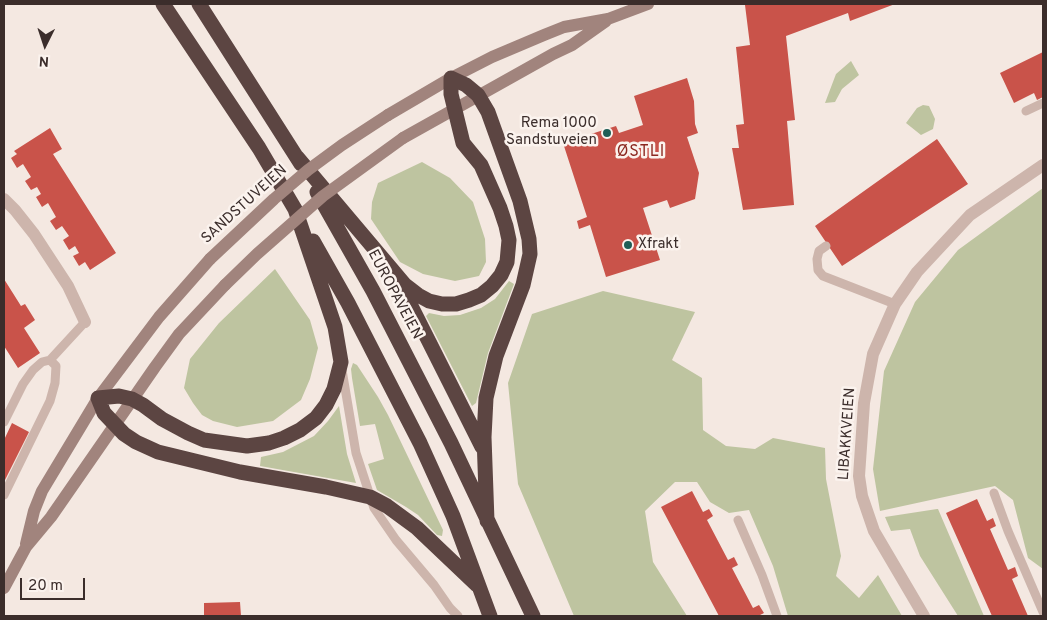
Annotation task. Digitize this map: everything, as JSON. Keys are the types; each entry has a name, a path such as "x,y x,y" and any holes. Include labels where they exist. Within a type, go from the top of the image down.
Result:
{"highway":[{"path":"164,4 258,148 348,302 420,443 453,516 490,616"},
{"name":"EUROPAVEIEN","path":"198,4 297,157 373,291 452,443 533,616"},
{"path":"297,157 396,276 418,295 429,301 442,304 456,304 476,298 492,286 501,275 507,262 509,246 506,226 481,165 463,144 451,94 451,78 466,85 478,95 488,112 520,201 529,239 530,254 523,284 496,356 486,398 484,452 487,521"},
{"path":"295,209 335,327 340,362 334,389 326,406 316,418 300,430 284,438 269,443 247,446 204,440 188,433 132,399 119,396 98,398 104,413 136,442 158,452 240,472 326,487 370,497 387,506 417,528 477,585"},
{"path":"396,276 484,452"}],"main road":[{"name":"SANDSTUVEIEN","path":"26,546 34,512 42,491 98,398 159,317 210,259 274,199 308,170 342,145 451,78 492,57 564,27 608,19 648,4"},
{"name":"SANDSTUVEIEN","path":"4,588 26,546 51,517 114,424 180,334 225,285 257,254 324,196 403,138 478,95 572,45 608,19"}],"street":[{"name":"LIBAKKVEIEN","path":"924,616 874,531 862,496 859,476 864,403 873,354 886,322 917,272 970,215 1043,165"},
{"path":"4,199 34,234 68,286 85,322"}],"lane":[{"path":"1026,111 1043,103"},
{"path":"826,246 819,251 817,259 818,270 823,276 896,304"},
{"path":"4,422 23,384 33,370 42,362 50,360 85,322"},
{"path":"4,495 50,402 55,383 56,366 50,360"},
{"path":"340,362 356,454 374,508 396,540 458,616"},
{"path":"994,493 1008,532 1043,612"},
{"path":"738,520 762,575 777,616"}],"green space":[{"path":"851,61 859,75 842,89 835,102 825,103 836,74"},
{"path":"923,105 929,106 935,119 933,129 921,135 906,123 917,108"},
{"path":"422,162 450,178 473,202 485,239 486,262 479,276 455,281 423,274 400,262 371,219 372,202 378,183"},
{"path":"1043,188 1043,569 1028,558 1013,500 995,486 880,511 873,469 884,371 915,302 958,250"},
{"path":"275,269 310,320 318,348 310,379 301,400 273,421 237,427 213,421 202,415 184,388 190,359 219,323"},
{"path":"509,281 514,284 488,353 476,403 472,406 426,316 429,313 444,316 460,315 481,308 495,299"},
{"path":"603,291 695,312 672,360 702,378 703,430 726,446 755,449 773,438 825,448 826,479 841,556 836,576 859,598 878,575 902,616 788,616 773,566 749,510 729,513 710,502 697,482 675,482 645,511 653,562 687,616 574,616 518,484 508,383 532,314"},
{"path":"353,363 357,365 388,415 443,530 442,536 437,535 418,515 377,490 368,464 384,459 375,424 360,426 351,369"},
{"path":"339,406 347,454 356,483 260,466 261,457 283,452 314,436"},
{"path":"938,509 984,616 958,616 920,556 910,529 891,531 885,517"}],"building":[{"path":"895,4 850,21 848,13 786,36 795,120 787,121 794,205 743,210 732,148 739,148 736,125 744,124 736,47 750,45 745,5"},
{"path":"1043,52 1043,97 1037,100 1034,93 1014,103 1000,73"},
{"path":"687,78 694,101 695,124 698,133 687,137 699,173 695,199 670,208 667,200 643,208 660,260 606,277 590,225 579,229 577,221 587,217 563,143 616,126 619,133 643,125 634,96"},
{"path":"50,128 62,149 53,154 116,253 90,270 85,262 79,266 73,256 79,253 75,246 69,250 63,240 69,236 62,226 56,230 50,221 56,217 48,203 42,207 36,197 41,194 37,187 31,190 25,181 31,177 23,164 17,168 11,158 17,154 14,151"},
{"path":"937,139 968,184 842,266 815,226"},
{"path":"4,279 21,306 25,304 35,320 24,328 40,353 18,368 4,346"},
{"path":"12,423 29,432 4,482 4,440"},
{"path":"692,491 703,512 709,509 713,516 707,520 728,560 734,557 738,565 732,568 753,608 759,605 764,613 758,616 719,616 661,507"},
{"path":"977,499 987,521 993,518 996,526 990,529 1008,570 1015,567 1018,576 1012,579 1028,616 992,616 946,513"},
{"path":"240,602 241,616 204,616 204,603"}],"place":[{"name":"Rema 1000 Sandstuveien","path":"607,133"},
{"name":"Xfrakt","path":"628,245"}],"district":[{"name":"ØSTLI","path":"641,153"}]}
